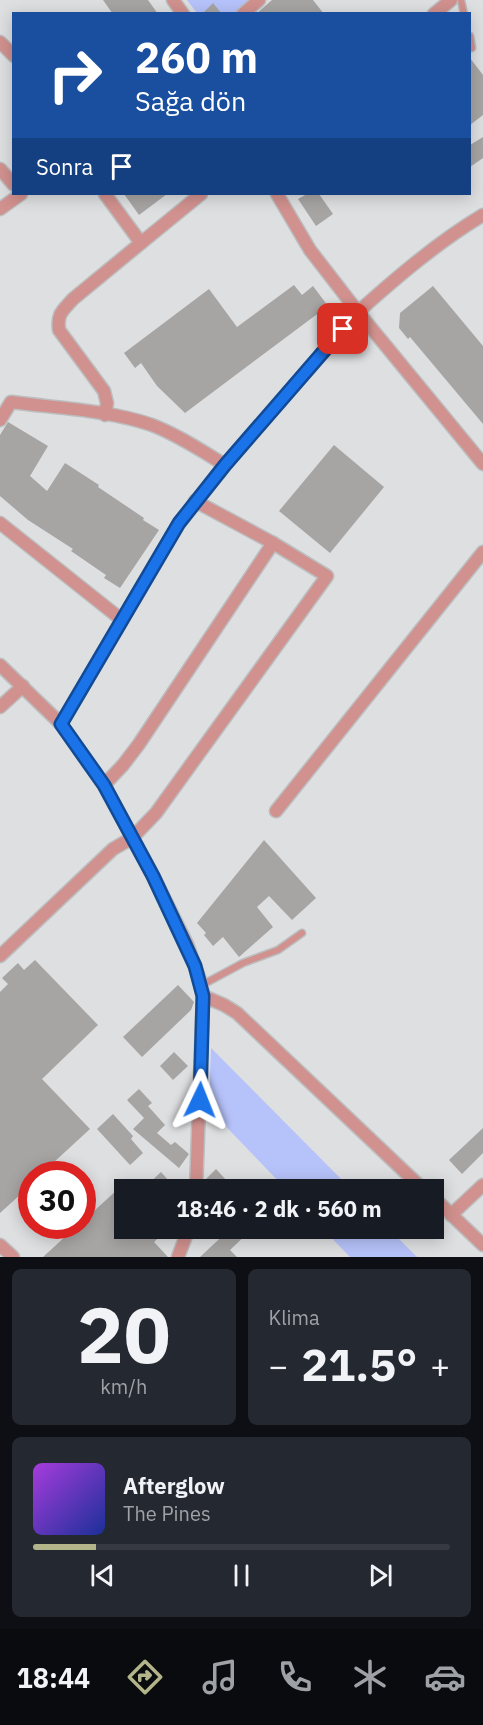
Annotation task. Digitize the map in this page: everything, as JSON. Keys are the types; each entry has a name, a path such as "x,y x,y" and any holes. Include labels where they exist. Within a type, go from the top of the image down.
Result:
{"street":[{"path":"245,12 259,0"},
{"path":"436,12 451,0"},
{"path":"0,42 12,54"},
{"path":"0,169 12,183"},
{"path":"0,209 20,195"},
{"path":"106,195 141,243"},
{"path":"105,415 107,403 104,391 59,330 58,319 73,299 200,195"},
{"path":"278,195 310,250 483,464"},
{"path":"61,724 179,523 195,501 358,312 406,271 483,215"},
{"path":"0,420 11,402 127,418 178,436 225,465"},
{"path":"0,956 113,849 132,838 156,813 327,576 273,543 195,501"},
{"path":"0,523 122,620"},
{"path":"104,785 139,744 273,543"},
{"path":"276,811 483,552"},
{"path":"0,666 61,724 104,785 187,944 202,990 196,1179"},
{"path":"0,707 23,686"},
{"path":"202,990 237,1013 412,1179"},
{"path":"451,1215 483,1185"},
{"path":"444,1208 483,1245"},
{"path":"178,1257 185,1239"},
{"path":"0,1245 13,1257"}],"lane":[{"path":"471,42 472,48"},
{"path":"202,990 243,963 278,950 302,933"}],"shaded area":[{"path":"187,0 249,0 236,12 196,12"},
{"path":"211,1048 341,1179 276,1179 209,1109"},
{"path":"333,1239 399,1239 417,1257 350,1257"}],"building":[{"path":"103,0 148,0 157,12 112,12"},
{"path":"272,0 313,0 322,12 258,12"},
{"path":"213,3 220,12 204,12"},
{"path":"471,59 483,75 483,115 471,124"},
{"path":"483,137 483,158 471,166 471,144"},
{"path":"125,195 166,195 139,215"},
{"path":"305,195 320,195 333,214 316,226 298,199"},
{"path":"294,285 302,295 313,286 328,306 185,413 157,386 141,363 135,368 124,353 209,289 237,327"},
{"path":"433,286 483,346 483,424 410,337 408,339 399,328 400,313"},
{"path":"8,422 48,446 30,476 47,491 65,463 99,485 98,487 159,530 120,588 104,578 106,575 71,551 73,549 28,520 0,496 0,435"},
{"path":"334,445 384,487 330,553 279,511"},
{"path":"264,840 316,898 292,920 269,896 257,907 273,927 239,957 223,937 213,946 197,923"},
{"path":"35,960 98,1025 42,1079 90,1129 55,1161 18,1161 18,1197 0,1213 0,992 8,984 2,978 18,963 24,970"},
{"path":"178,985 194,1002 191,1010 142,1057 123,1037"},
{"path":"174,1052 188,1066 173,1080 160,1066"},
{"path":"139,1089 152,1103 148,1106 165,1125 157,1133 171,1145 175,1142 189,1154 179,1168 133,1129 144,1118 127,1100"},
{"path":"113,1114 133,1136 131,1139 143,1153 130,1165 97,1129"},
{"path":"483,1128 483,1153 462,1174 449,1160"},
{"path":"216,1169 225,1179 206,1179"},
{"path":"161,1172 167,1179 154,1179"},
{"path":"114,1193 114,1239 157,1239 154,1242 168,1257 43,1257 63,1239 96,1239 96,1209"},
{"path":"219,1239 242,1239 230,1250 237,1257 200,1257"}],"route":[{"path":"200,1100 203,996 201,983 187,944 104,785 61,724 179,523 225,465 343,329"}]}
